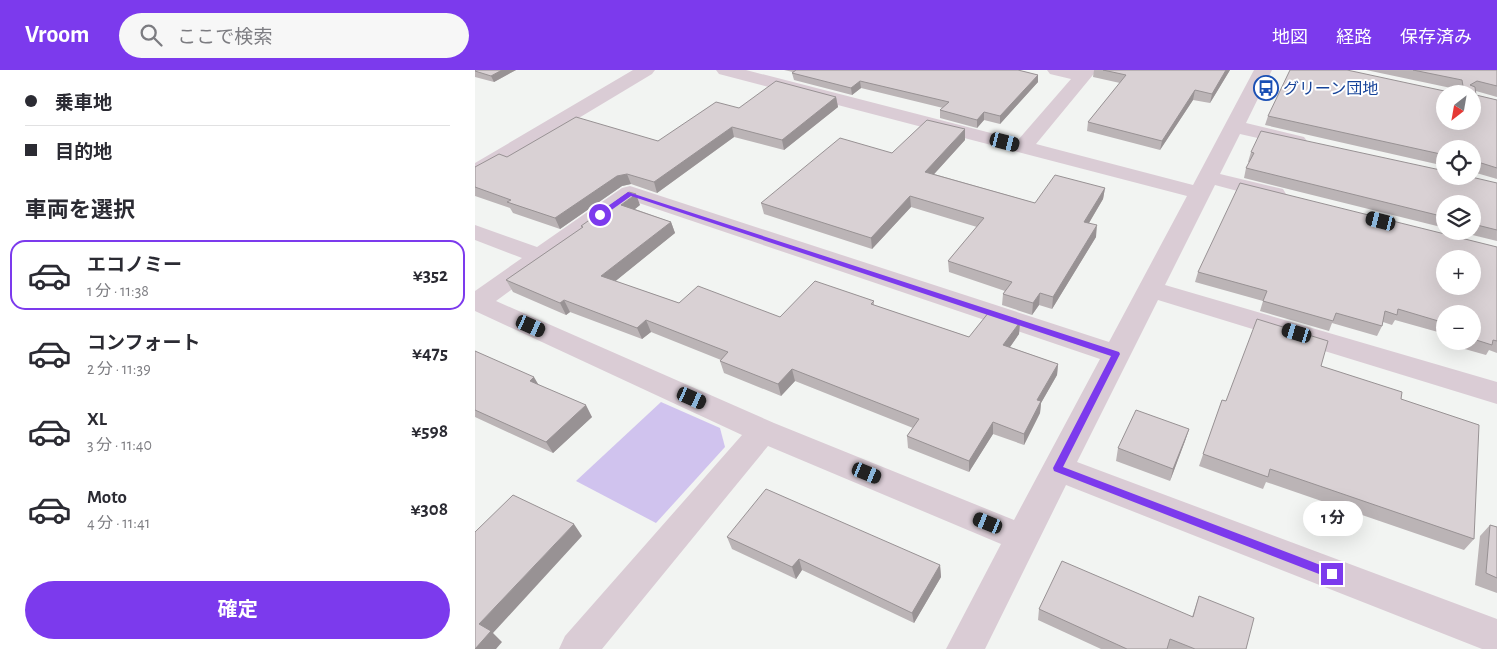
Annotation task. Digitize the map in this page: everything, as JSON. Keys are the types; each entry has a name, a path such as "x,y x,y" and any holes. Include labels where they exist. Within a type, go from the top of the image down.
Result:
{"street":[{"path":"475,172 646,70"},
{"path":"725,70 1024,146 1204,185 1294,199"},
{"path":"1056,70 1085,73"},
{"path":"965,649 1263,70"},
{"path":"1024,146 1085,73"},
{"path":"1233,126 1320,146"},
{"path":"1023,538 763,430 477,302 630,193 1116,354"},
{"path":"475,232 540,257"},
{"path":"1151,290 1497,393"},
{"path":"578,649 763,430"},
{"path":"1057,468 1497,637"}],"shaded area":[{"path":"661,402 720,428 725,447 656,523 576,481"}],"building":[{"path":"475,70 502,70 491,76"},
{"path":"796,70 1018,70 1038,75 1000,116 984,112 977,120 940,110 949,102 860,81 851,88 792,73"},
{"path":"1103,70 1226,70 1212,94 1195,90 1162,141 1088,122 1126,75"},
{"path":"1290,70 1347,70 1436,89 1436,130 1481,130 1481,96 1497,100 1497,168 1481,163 1481,140 1436,140 1436,153 1268,116"},
{"path":"1413,70 1497,70 1497,86 1477,81 1470,85 1463,85 1462,80"},
{"path":"776,81 836,97 782,140 732,127 654,182 627,174 617,176 555,218 507,202 511,200 475,187 475,167 499,154 507,157 576,117 658,141 716,102 739,108"},
{"path":"927,120 965,129 925,172 1035,203 1055,175 1105,188 1084,222 1097,225 1053,297 1040,293 1033,303 1003,294 1012,282 948,261 984,218 910,196 871,238 761,203 840,138 892,153"},
{"path":"1261,131 1436,169 1436,185 1481,185 1481,179 1497,183 1497,230 1481,226 1481,195 1436,195 1436,215 1246,168 1254,153 1251,152"},
{"path":"1240,183 1436,232 1436,240 1469,240 1497,247 1497,341 1493,340 1492,345 1481,342 1481,305 1436,305 1436,320 1398,309 1397,315 1385,311 1382,326 1336,313 1333,321 1263,301 1267,291 1198,272"},
{"path":"629,192 636,194 621,205 671,222 601,276 679,303 698,286 780,317 815,281 874,301 871,304 969,337 989,312 1020,322 1003,345 1058,364 1037,400 1041,401 1024,434 993,422 969,461 907,436 919,419 792,369 778,384 720,361 728,352 646,320 637,328 564,300 560,303 506,280 583,227 581,226"},
{"path":"1257,319 1328,341 1321,366 1402,392 1401,399 1479,425 1474,539 1270,469 1268,477 1203,454 1222,400 1226,401"},
{"path":"475,351 534,377 530,381 586,405 546,442 475,410"},
{"path":"1136,410 1189,429 1173,469 1118,448"},
{"path":"766,489 940,565 912,613 799,559 792,567 727,537"},
{"path":"513,495 574,524 479,624 491,631 475,649 475,532"},
{"path":"1490,525 1497,527 1497,578 1486,573"},
{"path":"1062,561 1193,617 1199,596 1254,618 1246,649 1195,649 1170,639 1167,649 1127,649 1039,609"}],"place":[{"name":"グリーン団地","path":"1266,88"}],"route":[{"path":"600,215 630,193 1116,354 1057,468 1332,574"}]}
